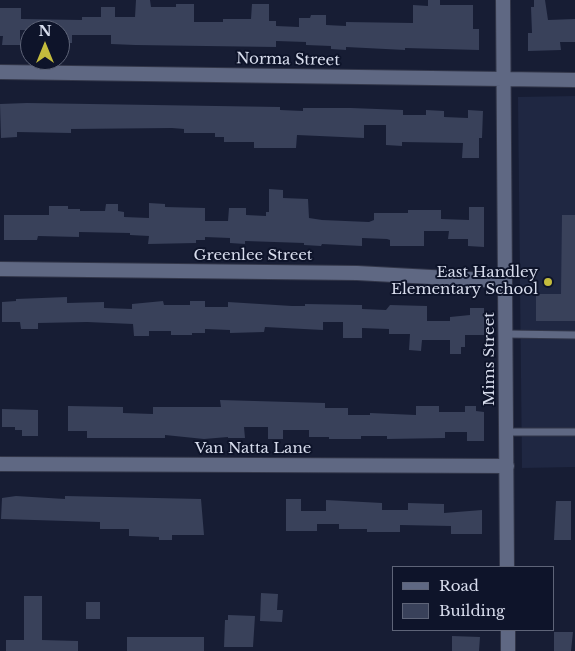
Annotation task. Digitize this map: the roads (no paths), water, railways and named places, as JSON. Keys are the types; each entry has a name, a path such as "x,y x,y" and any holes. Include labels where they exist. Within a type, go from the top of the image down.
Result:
{"street":[{"name":"Mims Street","path":"504,0 507,566"},
{"name":"Norma Street","path":"0,72 575,80"},
{"name":"Greenlee Street","path":"0,269 357,273 505,281"},
{"name":"Van Natta Lane","path":"0,464 506,466"},
{"path":"508,631 508,651"}],"lane":[{"path":"506,334 575,336"},
{"path":"506,432 575,432"}],"place":[{"name":"East Handley Elementary School","path":"548,282"}]}
